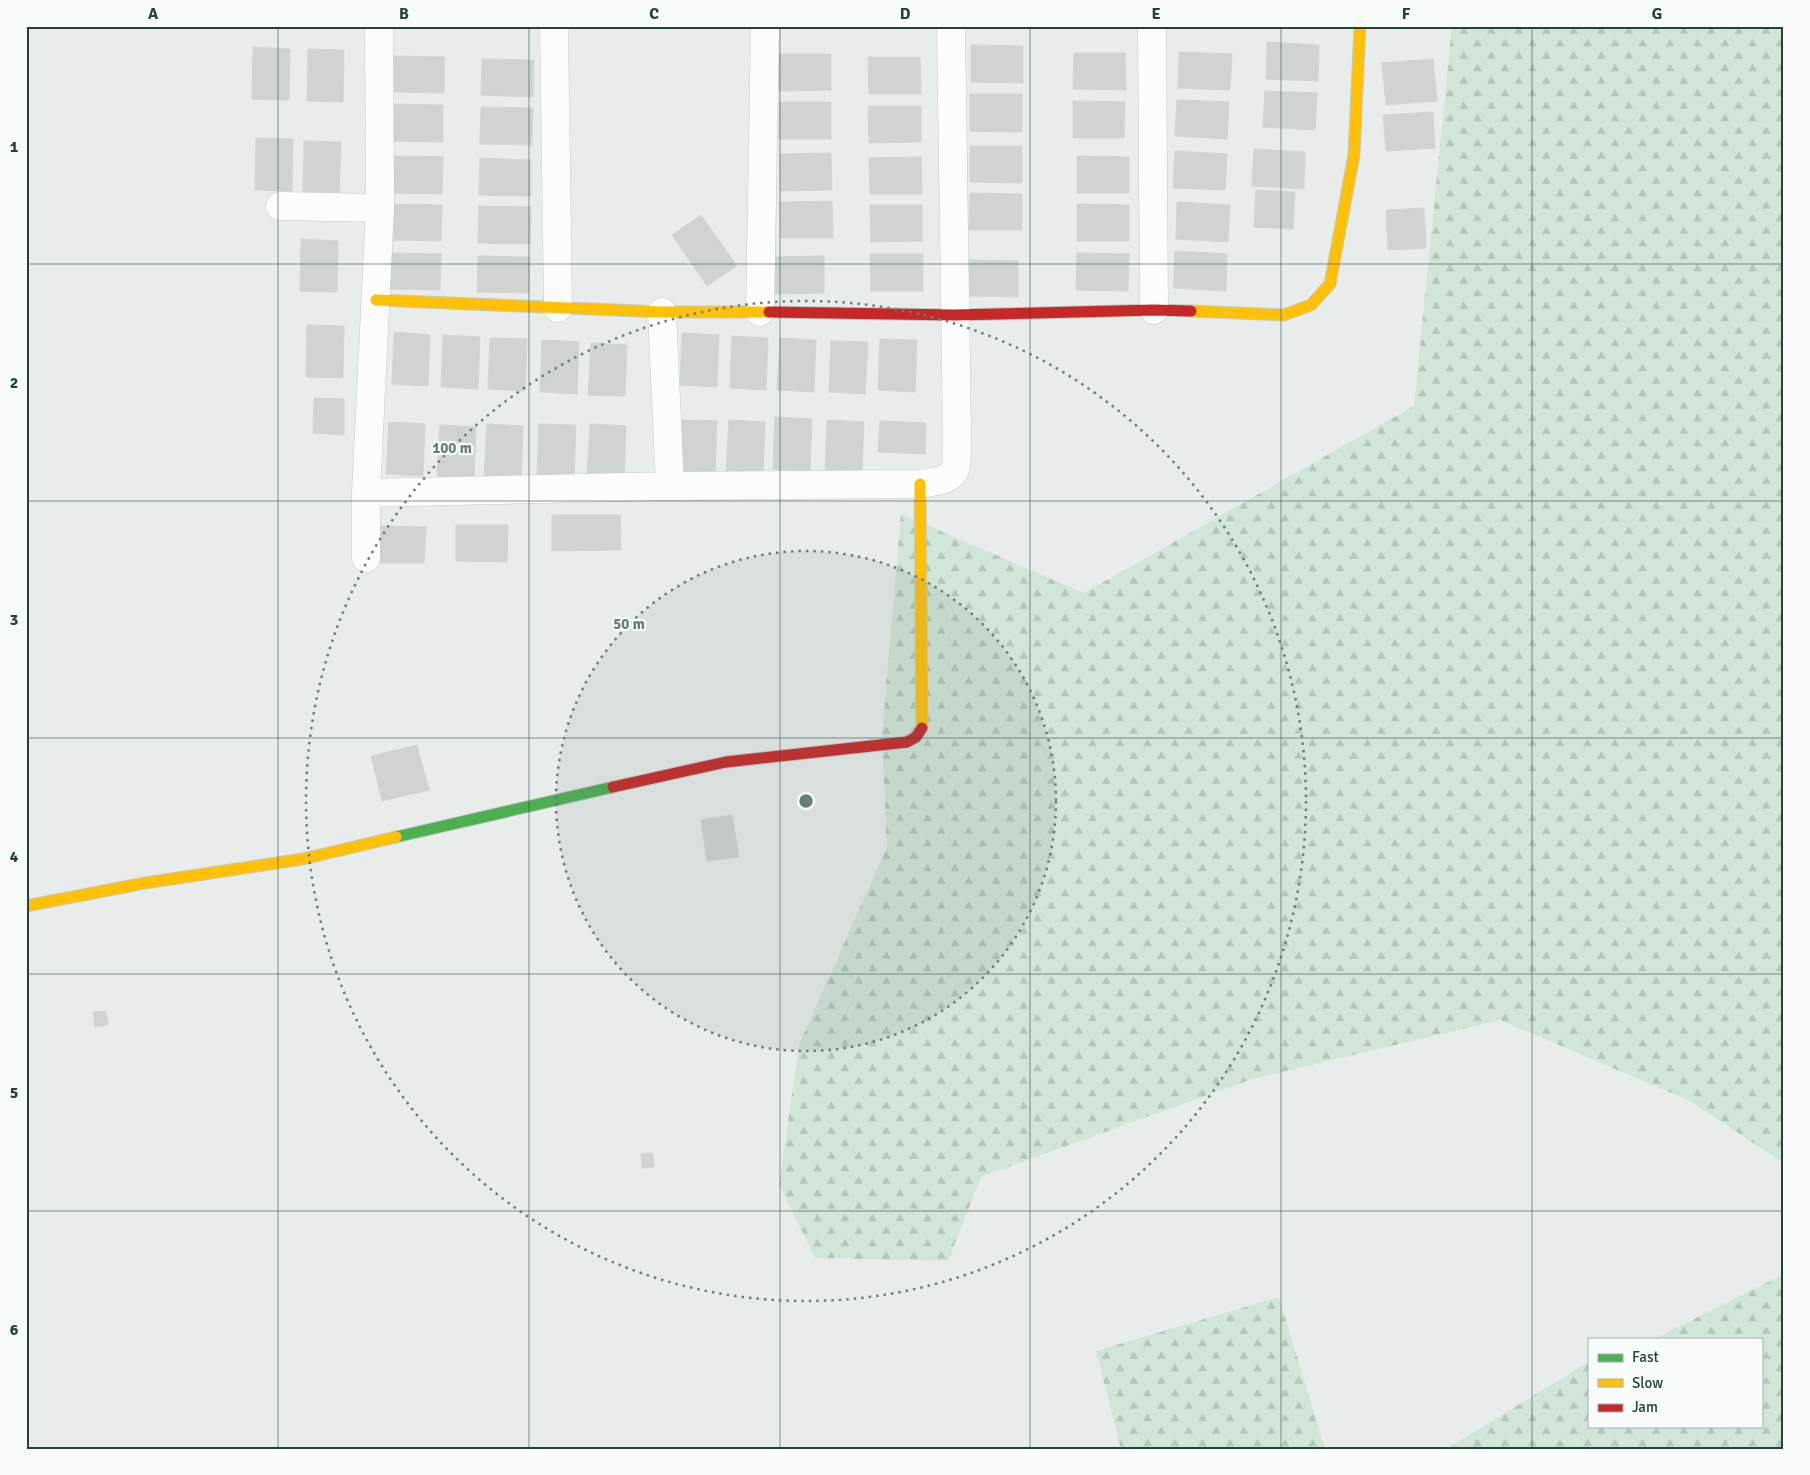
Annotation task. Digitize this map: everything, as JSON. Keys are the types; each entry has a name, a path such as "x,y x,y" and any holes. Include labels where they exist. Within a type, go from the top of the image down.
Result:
{"street":[{"path":"366,558 366,493 380,208 379,26"},
{"path":"554,26 558,308"},
{"path":"760,312 764,26"},
{"path":"366,493 670,486 920,484 949,478 955,470 957,434 951,26"},
{"path":"1152,26 1154,310"},
{"path":"376,300 662,312 955,315 1154,310 1284,315 1311,305 1330,284 1354,155 1360,26"},
{"path":"280,206 380,208"},
{"path":"662,312 670,486"},
{"path":"26,906 145,883 303,859 470,819 726,762 907,742 916,737 922,728 920,484"}],"green space":[{"path":"1452,26 1784,26 1784,1163 1688,1100 1500,1020 1252,1079 981,1177 948,1261 815,1258 779,1184 799,1045 887,847 882,737 901,514 1084,593 1414,406"},
{"path":"1784,1274 1784,1449 1446,1449 1588,1363 1588,1428 1762,1428 1762,1338 1656,1338"},
{"path":"1279,1297 1325,1449 1121,1449 1096,1351"}],"building":[{"path":"1267,42 1319,45 1318,81 1266,79"},
{"path":"971,45 1023,46 1023,83 971,82"},
{"path":"253,47 290,49 289,100 252,99"},
{"path":"308,49 344,50 343,102 307,101"},
{"path":"1179,52 1232,54 1230,90 1178,88"},
{"path":"1074,53 1125,53 1126,90 1073,89"},
{"path":"778,54 831,54 831,90 779,91"},
{"path":"392,56 444,57 444,93 392,92"},
{"path":"868,57 920,57 921,94 869,94"},
{"path":"482,59 534,60 533,97 481,95"},
{"path":"1433,59 1437,101 1386,105 1382,63"},
{"path":"1265,91 1317,93 1315,130 1263,127"},
{"path":"970,94 1022,94 1022,132 970,131"},
{"path":"1177,100 1229,102 1227,139 1175,136"},
{"path":"1073,101 1125,102 1124,138 1073,138"},
{"path":"779,102 831,102 831,139 779,139"},
{"path":"391,104 443,105 443,142 391,141"},
{"path":"868,106 921,106 921,142 869,143"},
{"path":"481,107 533,108 532,145 480,144"},
{"path":"1433,112 1435,148 1386,151 1383,115"},
{"path":"256,138 293,139 292,191 255,190"},
{"path":"304,141 341,142 339,194 303,193"},
{"path":"970,146 1022,146 1022,183 970,182"},
{"path":"1254,149 1305,152 1304,189 1252,186"},
{"path":"1175,151 1227,154 1225,190 1173,188"},
{"path":"831,153 832,190 780,191 780,154"},
{"path":"391,156 443,157 442,194 390,193"},
{"path":"1077,156 1129,157 1129,193 1077,193"},
{"path":"921,157 922,194 870,194 869,158"},
{"path":"480,158 531,160 531,196 479,195"},
{"path":"1256,190 1295,192 1293,229 1254,227"},
{"path":"970,193 1022,194 1022,230 969,230"},
{"path":"832,201 833,238 781,238 780,202"},
{"path":"1177,202 1230,205 1228,242 1176,239"},
{"path":"390,204 442,205 441,241 389,240"},
{"path":"1077,204 1129,205 1129,241 1077,241"},
{"path":"870,205 922,205 922,241 871,242"},
{"path":"479,206 531,207 530,244 478,243"},
{"path":"1424,208 1426,248 1388,250 1386,210"},
{"path":"701,215 737,266 707,286 672,235"},
{"path":"301,239 338,241 337,292 300,291"},
{"path":"1175,251 1227,254 1226,291 1173,288"},
{"path":"389,253 441,254 440,290 388,289"},
{"path":"1077,253 1129,254 1128,291 1076,290"},
{"path":"870,254 923,254 923,291 871,291"},
{"path":"478,256 530,257 529,293 477,292"},
{"path":"824,256 824,293 772,294 772,257"},
{"path":"966,260 1018,261 1018,297 966,296"},
{"path":"307,325 344,326 343,378 306,377"},
{"path":"394,332 430,335 428,386 392,384"},
{"path":"682,333 719,335 717,387 680,385"},
{"path":"443,335 480,337 478,389 441,387"},
{"path":"732,336 768,338 766,390 730,388"},
{"path":"490,338 527,339 525,391 488,389"},
{"path":"780,338 816,340 814,392 777,390"},
{"path":"880,339 917,340 915,392 878,390"},
{"path":"542,340 579,342 577,394 540,392"},
{"path":"831,341 868,342 865,394 829,392"},
{"path":"591,343 627,345 625,396 588,395"},
{"path":"314,398 344,399 344,435 313,433"},
{"path":"775,417 812,419 810,471 773,469"},
{"path":"680,420 717,421 715,473 678,472"},
{"path":"729,420 765,422 763,474 726,472"},
{"path":"827,420 864,422 862,473 825,472"},
{"path":"880,421 926,423 925,454 878,452"},
{"path":"389,422 425,424 423,476 386,474"},
{"path":"487,424 523,426 521,478 484,476"},
{"path":"539,424 576,425 574,477 537,476"},
{"path":"590,424 626,426 624,478 587,476"},
{"path":"440,425 476,427 474,478 437,476"},
{"path":"552,515 620,515 621,550 552,551"},
{"path":"456,525 508,525 507,562 456,561"},
{"path":"373,526 426,527 424,563 373,563"},
{"path":"417,745 429,790 382,801 371,756"},
{"path":"732,815 739,857 707,861 701,820"},
{"path":"106,1011 108,1025 95,1027 93,1012"},
{"path":"653,1153 654,1167 642,1168 641,1154"}],"traffic: fast":[{"path":"396,837 613,787"}],"traffic: slow":[{"path":"1191,311 1284,315 1311,305 1330,284 1354,155 1360,26"},
{"path":"376,300 662,312 769,312"},
{"path":"920,484 922,728"},
{"path":"26,906 145,883 303,859 396,837"}],"traffic: jam":[{"path":"769,312 955,315 1154,310 1191,311"},
{"path":"613,787 726,762 907,742 916,737 922,728"}]}
